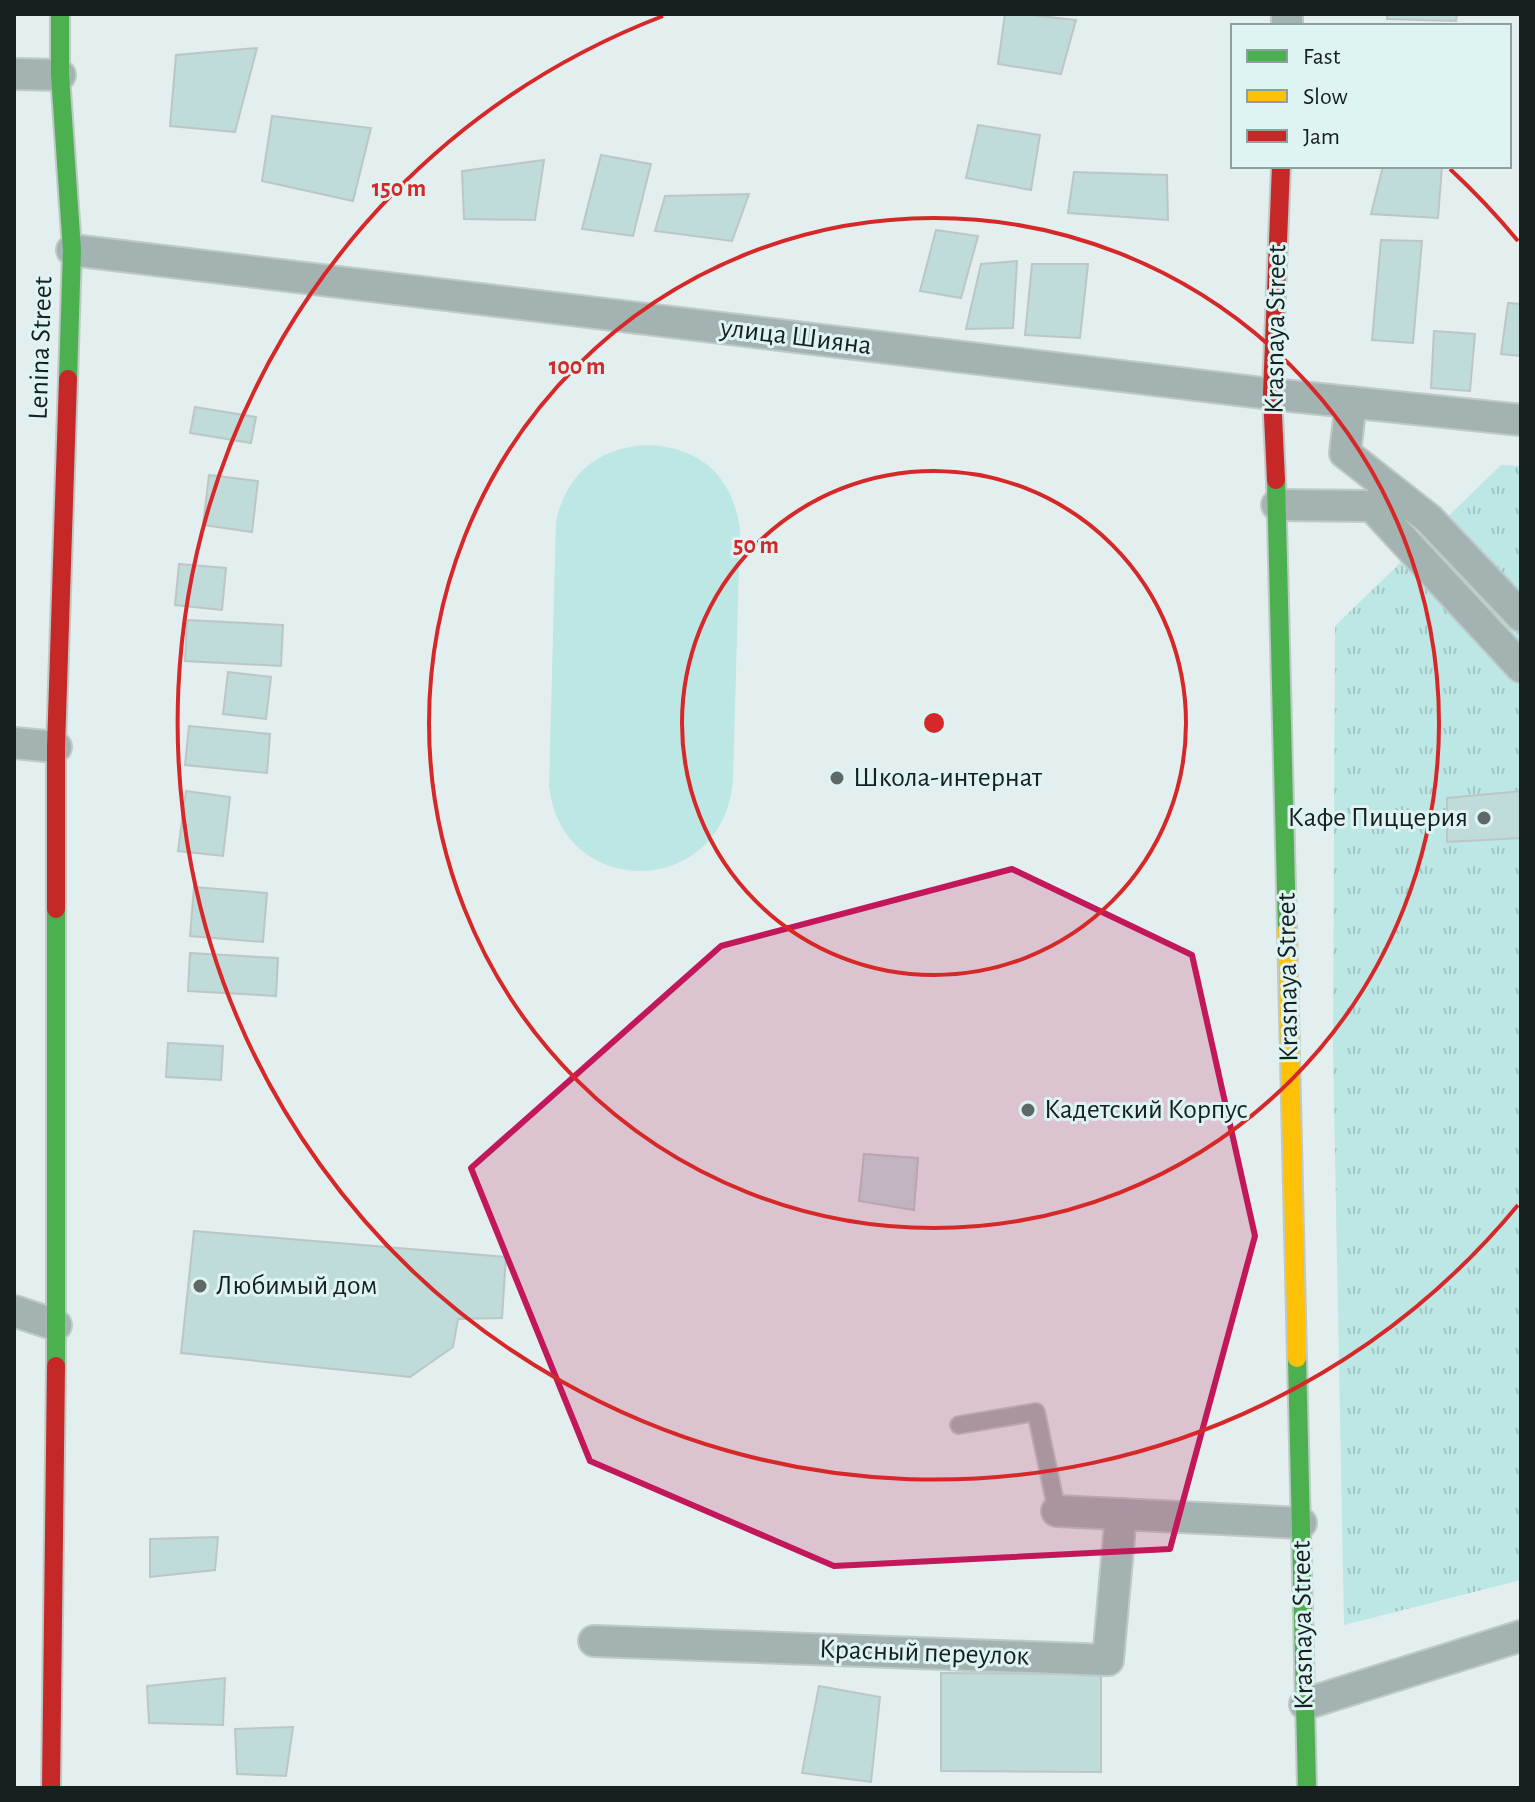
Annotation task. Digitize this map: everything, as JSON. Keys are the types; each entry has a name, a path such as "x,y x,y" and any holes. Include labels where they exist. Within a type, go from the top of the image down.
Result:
{"main road":[{"name":"Lenina Street","path":"51,1788 56,1325 56,747 72,250 60,75 60,14"},
{"name":"Krasnaya Street","path":"1281,168 1272,394 1307,1788"}],"street":[{"path":"14,74 60,75"},
{"name":"улица Шияна","path":"72,250 1272,394 1521,420"},
{"path":"1351,402 1345,453 1429,519 1521,616"},
{"path":"1277,505 1372,506 1521,667"},
{"path":"14,743 56,747"},
{"path":"14,1311 56,1325"},
{"path":"1057,1511 1301,1523"},
{"name":"Красный переулок","path":"594,1641 1108,1660 1121,1514"},
{"path":"1305,1704 1521,1636"}],"lane":[{"path":"959,1425 1036,1412 1057,1511"}],"highlighted area":[{"path":"1012,869 1192,955 1255,1236 1170,1549 834,1566 590,1461 471,1168 721,946"}],"green space":[{"path":"648,445 684,452 711,468 730,495 740,530 733,778 724,818 703,846 675,864 643,871 611,867 582,851 560,824 549,786 556,521 568,489 588,466 614,451"},
{"path":"1501,465 1521,466 1521,1580 1344,1625 1333,1051 1335,626"}],"building":[{"path":"1005,14 1076,20 1061,74 998,64"},
{"path":"1387,14 1457,14 1456,21 1387,19"},
{"path":"257,48 235,132 170,126 176,55"},
{"path":"272,116 371,128 353,201 262,181"},
{"path":"978,125 1040,135 1031,190 966,178"},
{"path":"601,155 651,164 633,236 582,229"},
{"path":"544,160 535,220 464,219 462,171"},
{"path":"1382,168 1442,168 1438,218 1371,214"},
{"path":"1074,172 1167,175 1168,220 1068,213"},
{"path":"749,194 732,241 655,231 665,196"},
{"path":"936,230 978,236 961,298 920,291"},
{"path":"1381,240 1422,241 1413,343 1372,340"},
{"path":"1017,261 1013,328 966,329 981,264"},
{"path":"1032,264 1088,264 1080,338 1025,335"},
{"path":"1508,303 1521,304 1521,356 1501,354"},
{"path":"1434,331 1475,334 1470,391 1431,388"},
{"path":"195,407 256,417 251,443 190,433"},
{"path":"209,475 258,481 252,532 203,525"},
{"path":"179,564 226,568 222,610 175,605"},
{"path":"187,620 283,625 281,666 185,661"},
{"path":"228,672 271,677 266,719 223,714"},
{"path":"189,726 270,734 267,773 185,765"},
{"path":"186,791 230,797 223,856 178,851"},
{"name":"Кафе Пиццерия","path":"1521,791 1521,838 1447,842 1447,798"},
{"path":"194,887 267,893 263,942 190,936"},
{"path":"190,953 278,958 276,996 188,991"},
{"path":"168,1043 223,1046 221,1080 166,1077"},
{"path":"864,1154 918,1158 914,1210 859,1201"},
{"path":"194,1231 506,1257 502,1318 458,1319 453,1347 410,1377 181,1353"},
{"path":"218,1537 215,1570 150,1577 150,1539"},
{"path":"941,1673 1101,1674 1101,1772 941,1771"},
{"path":"225,1678 223,1725 149,1723 147,1686"},
{"path":"819,1686 880,1697 871,1782 802,1773"},
{"path":"293,1727 286,1776 237,1774 235,1729"}],"traffic: fast":[{"path":"60,14 60,75 72,250 68,379"},
{"path":"1276,480 1287,930"},
{"path":"56,909 56,1366"},
{"path":"1297,1358 1307,1788"}],"traffic: slow":[{"path":"1287,930 1297,1358"}],"traffic: jam":[{"path":"1276,480 1272,394 1281,168"},
{"path":"56,909 56,747 68,379"},
{"path":"51,1788 56,1366"}],"place":[{"name":"Школа-интернат","path":"837,778"},
{"name":"Кафе Пиццерия","path":"1484,818"},
{"name":"Кадетский Корпус","path":"1028,1110"},
{"name":"Любимый дом","path":"200,1286"}]}
